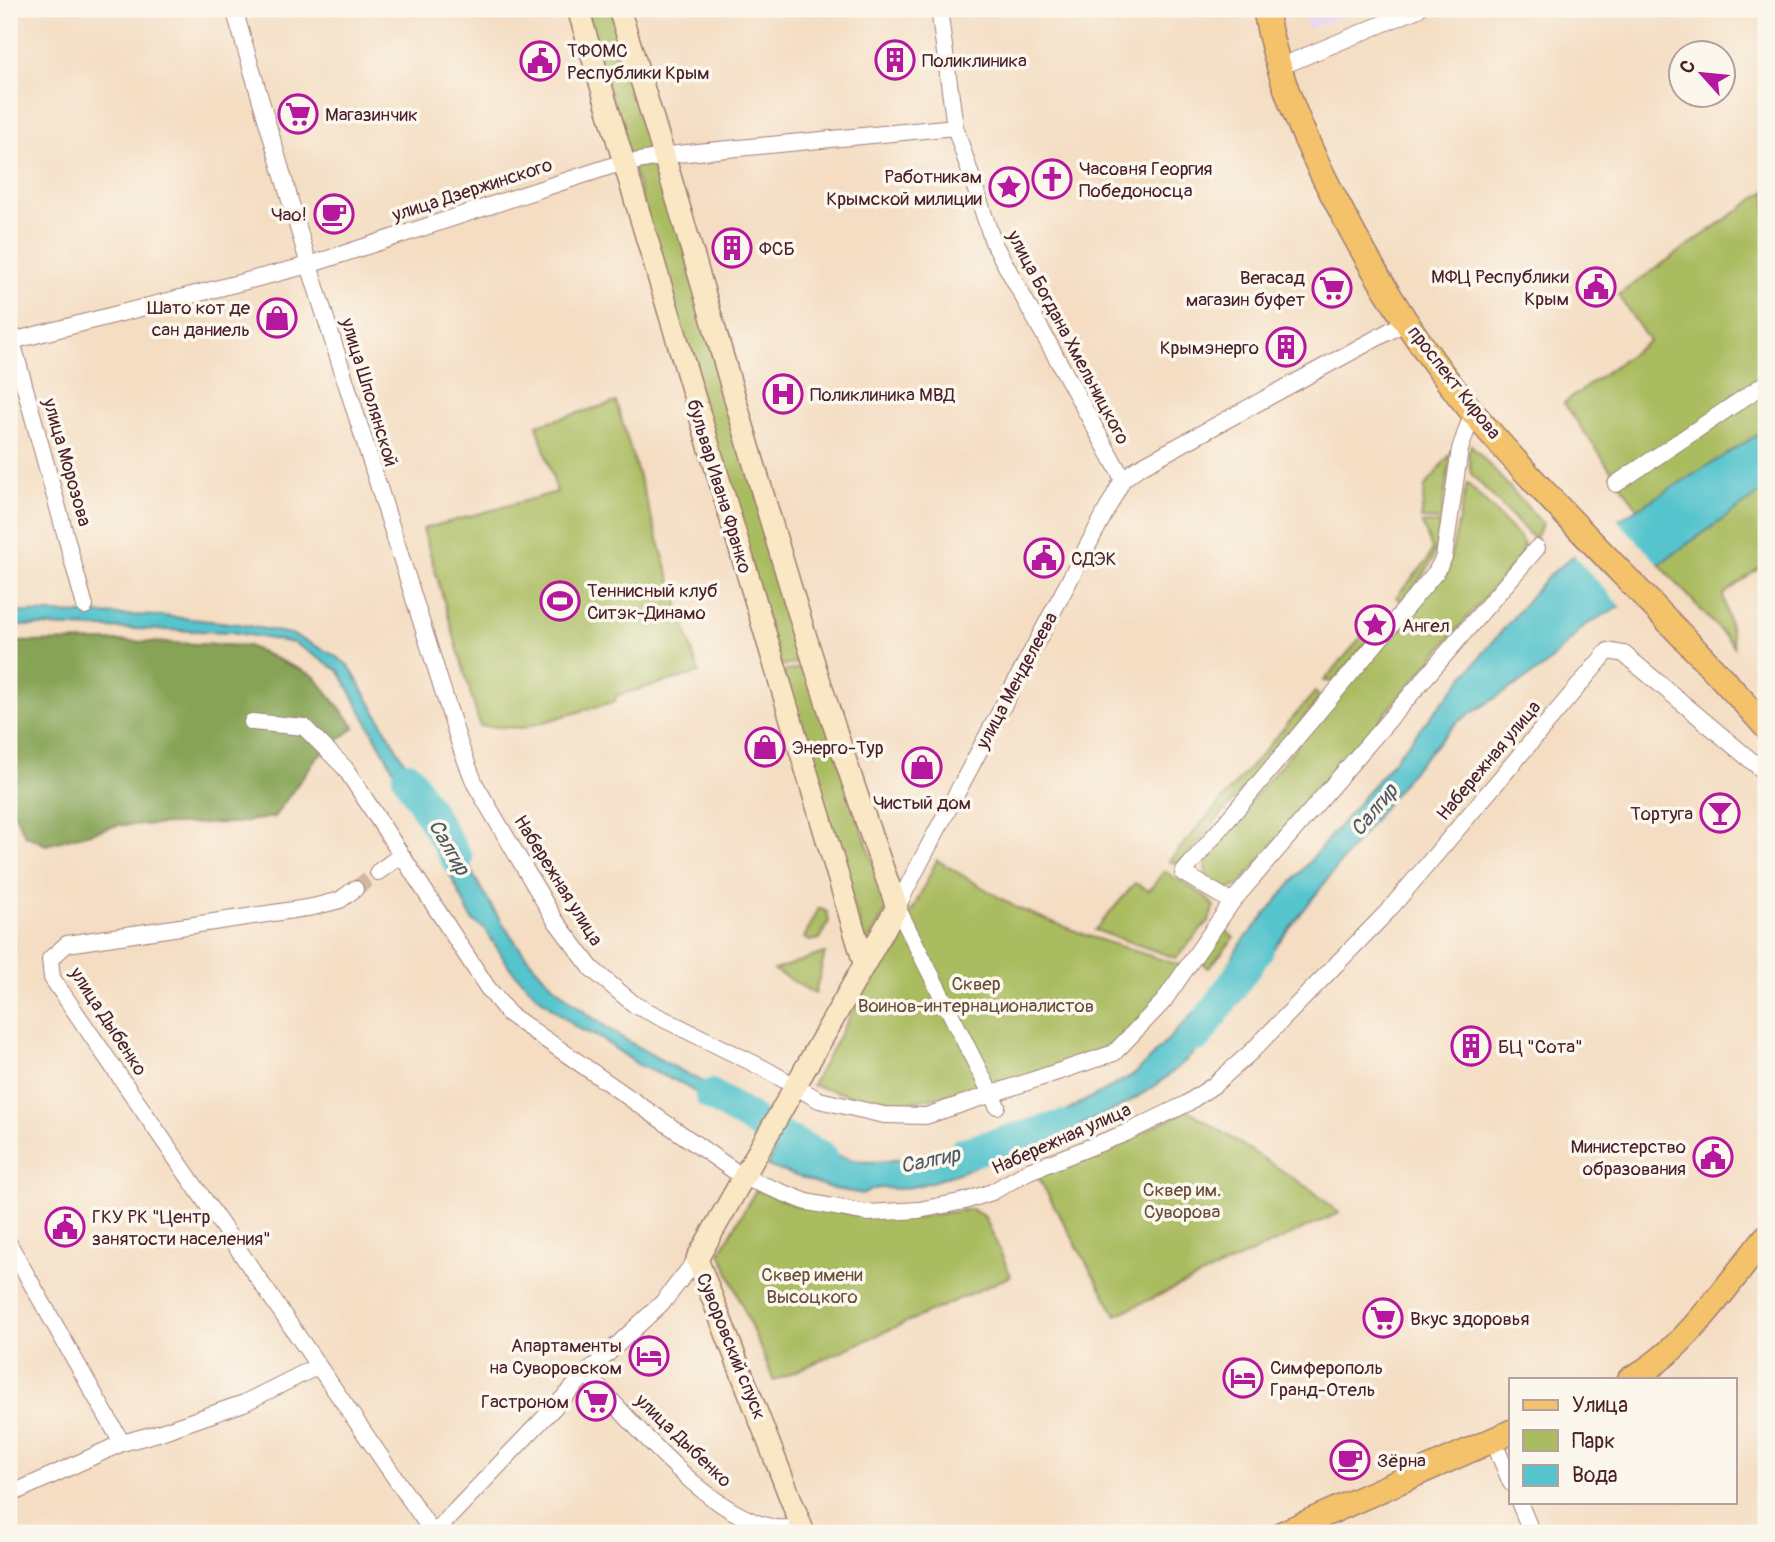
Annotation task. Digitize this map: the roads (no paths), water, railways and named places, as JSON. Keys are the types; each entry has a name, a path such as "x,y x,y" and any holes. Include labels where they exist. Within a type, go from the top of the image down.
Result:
{"main road":[{"name":"проспект Кирова","path":"1265,9 1277,68 1320,171 1357,243 1408,321 1473,412 1766,727"},
{"path":"1632,1378 1654,1364 1686,1333 1766,1237"},
{"path":"1283,1533 1502,1436"}],"street":[{"name":"улица Шполянской","path":"234,9 309,265 434,668 475,784"},
{"name":"бульвар Ивана Франко","path":"578,9 864,963"},
{"name":"бульвар Ивана Франко","path":"619,9 666,157 814,662 897,907"},
{"name":"улица Богдана Хмельницкого","path":"939,9 955,127 998,253 1123,479"},
{"path":"1277,68 1417,9"},
{"name":"улица Дзержинского","path":"10,336 309,265 624,163 955,127"},
{"name":"улица Менделеева","path":"746,1172 897,907 1123,479 1138,468 1408,321"},
{"name":"улица Морозова","path":"10,336 85,606"},
{"path":"1616,484 1766,383"},
{"path":"1232,902 1183,873 1436,572 1444,557 1460,449 1473,412"},
{"name":"Набережная улица","path":"475,784 555,920 592,969 635,1005 765,1069 819,1100 906,1117 926,1116 994,1101 1114,1053 1163,1002 1232,902 1536,548"},
{"name":"Набережная улица","path":"252,722 304,727 345,768 487,987 509,1014 746,1172 807,1202 867,1213 919,1210 992,1192 1029,1171 1091,1149 1186,1104 1214,1084 1251,1052 1388,911 1608,651 1625,654 1766,773"},
{"path":"378,872 400,856"},
{"name":"улица Дыбенко","path":"355,889 340,900 313,907 67,944 50,959 52,978 433,1533 586,1374 663,1302 697,1259"},
{"path":"897,907 994,1101"},
{"name":"Суворовский спуск","path":"746,1172 697,1259 803,1530"},
{"path":"9,1244 122,1443"},
{"path":"9,1495 122,1443 213,1415 318,1366"},
{"name":"улица Дыбенко","path":"586,1374 707,1496 754,1521 776,1528 803,1530"},
{"path":"1502,1436 1509,1473"},
{"path":"1520,1504 1532,1533"}],"water":[{"path":"1766,430 1766,489 1659,564 1620,606 1584,626 1544,667 1456,723 1412,771 1253,975 1237,987 1221,977 1239,946 1547,577 1619,520"},
{"path":"9,612 163,616 238,624 291,634 334,655 349,666 433,811 421,819 339,671 294,643 232,632 9,625"},
{"path":"441,818 507,930 539,971 579,1008 626,1040 752,1108 740,1129 732,1117 681,1083 640,1066 600,1038 577,1028 536,995 510,968 484,928 473,921 427,828"},
{"path":"1212,994 1230,1005 1213,1031 1192,1055 1168,1075 1114,1110 1026,1145 1018,1127 1068,1110 1135,1074"},
{"path":"1002,1131 1009,1151 959,1173 906,1188 880,1188 864,1194 834,1189 767,1166 781,1139 794,1135 843,1157 875,1162 911,1157"}],"waterway":[{"name":"Салгир","path":"408,777 457,859"},
{"name":"Салгир","path":"1197,1036 1258,949"},
{"name":"Салгир","path":"711,1095 774,1134 822,1157"},
{"name":"Салгир","path":"964,1153 1063,1126"}],"tunnel":[{"path":"355,889 378,872"}],"place":[{"name":"Поликлиника","path":"895,60"},
{"name":"ТФОМС Республики Крым","path":"540,61"},
{"name":"Магазинчик","path":"298,114"},
{"name":"Часовня Георгия Победоносца","path":"1052,179"},
{"name":"Работникам Крымской милиции","path":"1009,187"},
{"name":"Чао!","path":"334,214"},
{"name":"ФСБ","path":"732,248"},
{"name":"МФЦ Республики Крым","path":"1596,287"},
{"name":"Вегасад магазин буфет","path":"1332,288"},
{"name":"Шато кот де сан даниель","path":"277,318"},
{"name":"Крымэнерго","path":"1286,347"},
{"name":"Поликлиника МВД","path":"783,394"},
{"name":"СДЭК","path":"1044,558"},
{"name":"Теннисный клуб Ситэк-Динамо","path":"560,601"},
{"name":"Ангел","path":"1375,625"},
{"name":"Энерго-Тур","path":"765,747"},
{"name":"Чистый дом","path":"922,767"},
{"name":"Тортуга","path":"1720,813"},
{"name":"БЦ \"Сота\"","path":"1471,1046"},
{"name":"Министерство образования","path":"1713,1157"},
{"name":"ГКУ РК \"Центр занятости населения\"","path":"65,1227"},
{"name":"Вкус здоровья","path":"1383,1318"},
{"name":"Апартаменты на Суворовском","path":"649,1356"},
{"name":"Симферополь Гранд-Отель","path":"1243,1378"},
{"name":"Гастроном","path":"596,1401"},
{"name":"Зёрна","path":"1350,1460"}],"park label":[{"name":"Сквер Воинов-интернационалистов","path":"976,994"},
{"name":"Сквер им. Суворова","path":"1182,1200"},
{"name":"Сквер имени Высоцкого","path":"812,1285"}]}
